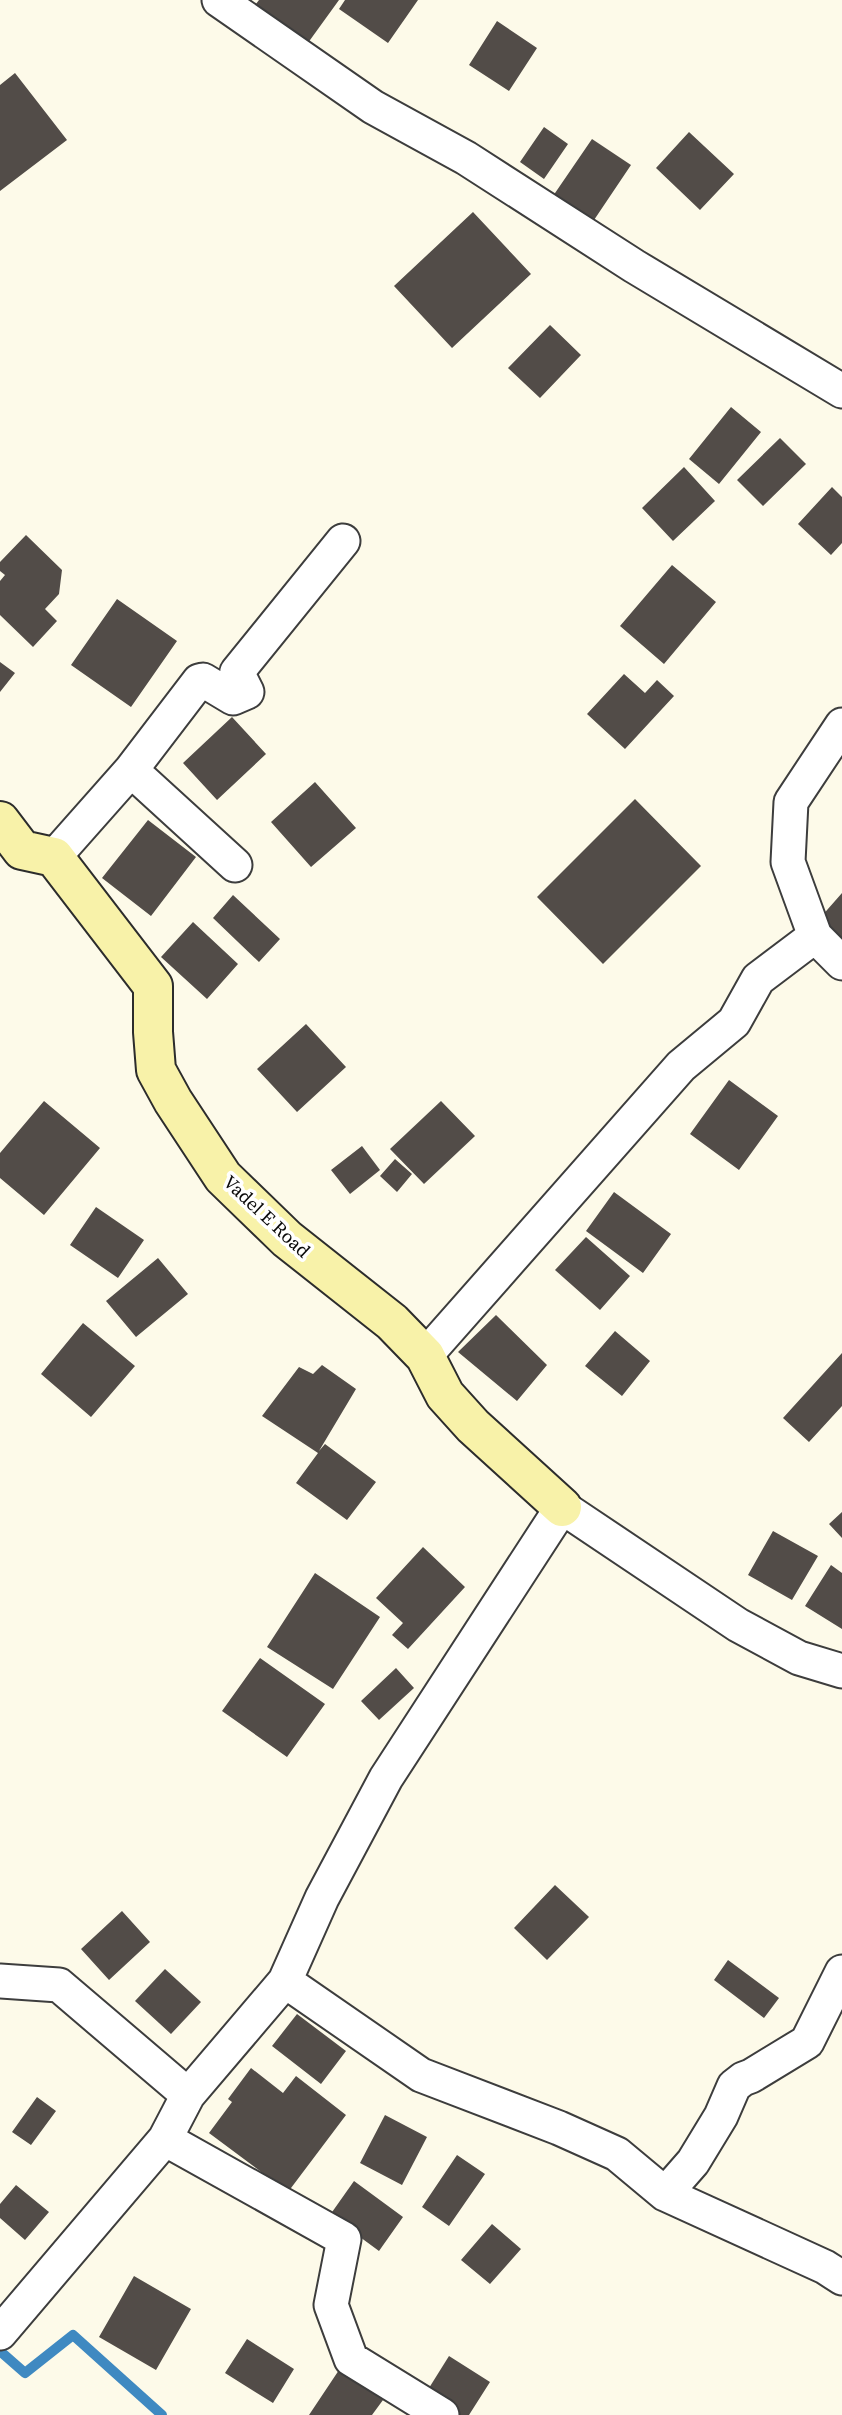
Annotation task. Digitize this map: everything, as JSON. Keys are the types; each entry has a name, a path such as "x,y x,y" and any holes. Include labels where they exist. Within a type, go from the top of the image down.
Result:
{"street":[{"path":"219,0 373,107 466,158 635,266 842,391"},
{"path":"0,821 22,850 54,857 131,770 198,681 203,680 233,698 247,692 237,672 343,541"},
{"path":"842,725 791,802 788,862 815,936 842,963"},
{"path":"131,770 235,865"},
{"name":"Vadel E Road","path":"54,857 153,986 156,1070 223,1177 287,1239 392,1322 425,1356 445,1395 473,1426 562,1507"},
{"path":"425,1356 681,1066 734,1022 758,979 815,936"},
{"path":"4,2328 165,2139 188,2095 285,1981 322,1898 386,1778 562,1507 738,1625 799,1658 842,1671"},
{"path":"665,2194 694,2162 721,2116 734,2086 743,2078 751,2076 807,2042 842,1972"},
{"path":"0,1981 59,1985 188,2095"},
{"path":"285,1981 421,2075 559,2128 617,2154 665,2194 825,2267 842,2278"},
{"path":"165,2139 344,2239 331,2305 351,2359 433,2413"}],"building":[{"path":"259,0 339,0 305,47 252,9"},
{"path":"345,0 418,0 388,43 339,9"},
{"path":"497,21 537,48 509,91 469,65"},
{"path":"15,73 67,140 0,191 0,85"},
{"path":"544,127 568,144 544,179 520,162"},
{"path":"689,132 734,174 700,210 656,168"},
{"path":"592,139 631,165 592,223 553,196"},
{"path":"473,212 531,274 452,348 394,286"},
{"path":"550,325 581,355 540,398 508,368"},
{"path":"731,407 761,432 719,484 689,459"},
{"path":"780,438 806,464 763,506 737,480"},
{"path":"684,467 715,501 673,541 642,508"},
{"path":"832,487 842,497 842,543 831,555 798,524"},
{"path":"26,535 62,570 59,594 45,609 57,621 33,647 0,615 0,581 5,575 0,571 0,562"},
{"path":"672,565 716,602 664,664 620,626"},
{"path":"117,599 177,641 131,707 71,665"},
{"path":"0,662 15,673 0,692"},
{"path":"624,674 645,693 657,680 674,696 625,749 587,714"},
{"path":"232,717 266,754 217,800 183,763"},
{"path":"315,782 356,828 311,867 271,822"},
{"path":"635,799 701,866 603,964 537,897"},
{"path":"148,820 196,857 151,916 102,878"},
{"path":"842,893 842,938 820,918"},
{"path":"233,895 280,939 259,962 213,918"},
{"path":"193,922 238,964 207,999 161,957"},
{"path":"306,1024 346,1067 297,1112 257,1069"},
{"path":"729,1080 778,1116 739,1170 690,1134"},
{"path":"44,1101 100,1148 44,1215 0,1178 0,1153"},
{"path":"441,1101 475,1136 424,1184 390,1149"},
{"path":"362,1146 380,1170 350,1194 331,1170"},
{"path":"395,1159 412,1174 397,1192 380,1176"},
{"path":"614,1192 671,1234 643,1273 586,1231"},
{"path":"96,1207 144,1240 118,1278 70,1245"},
{"path":"586,1237 630,1276 600,1310 555,1270"},
{"path":"158,1258 188,1294 136,1337 106,1301"},
{"path":"496,1315 547,1365 517,1401 458,1352"},
{"path":"83,1323 135,1366 91,1417 41,1374"},
{"path":"615,1331 650,1361 622,1396 585,1366"},
{"path":"842,1353 842,1406 809,1442 783,1418"},
{"path":"322,1365 356,1389 319,1451 325,1444 376,1482 347,1520 296,1483 318,1453 262,1416 299,1367 313,1374"},
{"path":"842,1512 842,1538 829,1524"},
{"path":"773,1531 818,1556 792,1600 748,1575"},
{"path":"423,1547 465,1587 408,1649 392,1635 403,1623 376,1598"},
{"path":"831,1565 842,1573 842,1629 805,1606"},
{"path":"315,1573 380,1617 333,1689 267,1647"},
{"path":"260,1658 325,1704 287,1757 222,1711"},
{"path":"396,1668 414,1688 379,1720 361,1701"},
{"path":"555,1885 589,1917 547,1960 514,1928"},
{"path":"122,1911 150,1942 109,1980 81,1949"},
{"path":"728,1960 779,1998 764,2018 714,1980"},
{"path":"165,1969 201,2002 171,2034 135,2001"},
{"path":"297,2014 346,2051 321,2084 272,2046"},
{"path":"251,2068 283,2093 296,2076 346,2115 288,2192 209,2133 232,2102 228,2099"},
{"path":"37,2097 56,2111 31,2145 12,2132"},
{"path":"385,2115 427,2137 402,2185 360,2163"},
{"path":"457,2155 485,2174 449,2226 422,2207"},
{"path":"354,2181 403,2217 379,2251 330,2215"},
{"path":"16,2185 49,2212 25,2240 0,2218 0,2204"},
{"path":"492,2224 521,2249 490,2284 461,2260"},
{"path":"134,2276 191,2309 156,2370 99,2337"},
{"path":"247,2339 294,2369 273,2403 225,2373"},
{"path":"449,2356 490,2382 469,2415 456,2415 424,2396"},
{"path":"339,2370 383,2400 372,2415 309,2415"}],"waterway":[{"path":"0,2351 25,2373 73,2335 162,2415"}]}
